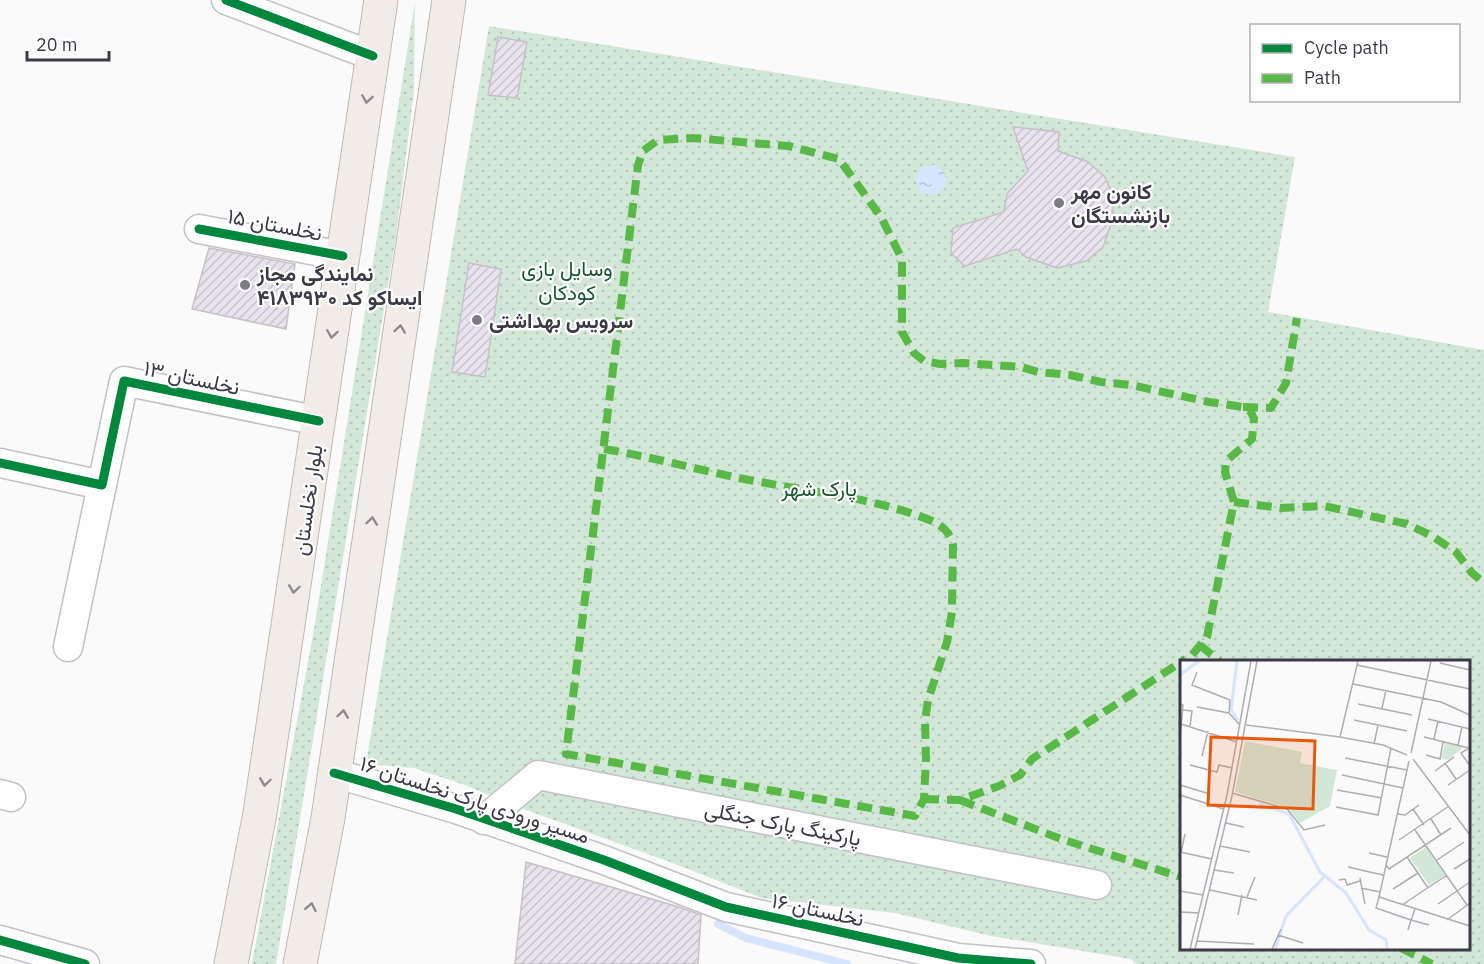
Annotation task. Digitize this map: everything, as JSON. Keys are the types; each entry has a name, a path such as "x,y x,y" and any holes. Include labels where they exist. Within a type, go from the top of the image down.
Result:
{"main road":[{"name":"بلوار نخلستان","path":"231,964 261,813 381,0"},
{"path":"300,964 328,818 449,0"}],"street":[{"path":"226,0 374,56"},
{"name":"نخلستان ۱۵","path":"199,229 344,256"},
{"name":"نخلستان ۱۳","path":"102,484 124,381 319,421"},
{"path":"0,463 102,484 68,647"},
{"name":"مسیر ورودی پارک نخلستان ۱۶","path":"334,773 456,809 604,860"},
{"name":"پارکینگ پارک جنگلی","path":"484,820 538,775 1096,885"},
{"name":"نخلستان ۱۶","path":"604,860 726,907 958,958 1032,964"},
{"path":"0,940 85,964"}],"green space":[{"path":"415,2 414,91 396,236 276,964 252,964 313,635"},
{"name":"پارک شهر","path":"489,26 1295,157 1268,312 1484,350 1484,964 1136,964 1131,959 991,936 895,913 762,898 515,806 465,785 414,768 366,764"}],"water":[{"path":"931,165 937,166 945,174 945,186 937,194 931,195 925,194 917,186 916,180 917,174 925,166"}],"building":[{"path":"498,37 527,42 517,98 488,95"},
{"name":"کانون مهر بازنشستگان","path":"1013,127 1059,132 1058,151 1088,162 1105,177 1113,195 1113,218 1103,247 1086,261 1057,268 1026,257 1017,249 965,266 951,253 953,228 1004,212 1007,194 1028,171"},
{"name":"نمایندگی مجاز ایساکو کد ۴۱۸۳۹۳۰","path":"209,248 295,264 286,329 192,309"},
{"name":"سرویس بهداشتی","path":"469,263 501,269 485,377 452,372"},
{"path":"526,862 701,915 698,964 515,964"}],"waterway":[{"path":"718,924 746,938 847,964"}],"marked path":[{"path":"604,449 746,479 872,502 932,521 946,530 953,544 952,612 947,642 928,700 925,721 924,799 915,816 566,754 638,165 643,151 658,140 693,138 788,146 839,159 881,217 902,259 902,332 914,353 924,361 940,364 963,363 1021,367 1038,372 1131,385 1243,407 1251,412 1254,419 1252,439 1226,461 1225,472 1234,502 1207,637 1192,655 1184,660"},
{"path":"1243,407 1271,408 1286,383 1297,318"},
{"path":"1234,502 1281,508 1324,506 1407,524 1432,536 1456,552 1472,573 1484,583"},
{"path":"1200,645 1218,660"},
{"path":"924,799 960,800 999,786 1020,775 1032,759 1180,663"},
{"path":"960,800 1061,839 1180,877"},
{"path":"1403,949 1432,964"}],"cycle path":[{"path":"226,0 373,56"},
{"path":"199,229 343,256"},
{"path":"0,463 102,485 124,381 319,421"},
{"path":"334,773 456,809 604,860 726,907 958,958 1031,964"},
{"path":"0,940 85,964"}],"place":[{"name":"کانون مهر بازنشستگان","path":"1059,203"},
{"name":"نمایندگی مجاز ایساکو کد ۴۱۸۳۹۳۰","path":"245,285"},
{"name":"سرویس بهداشتی","path":"477,320"}],"park label":[{"name":"وسایل بازی کودکان","path":"567,280"}]}
